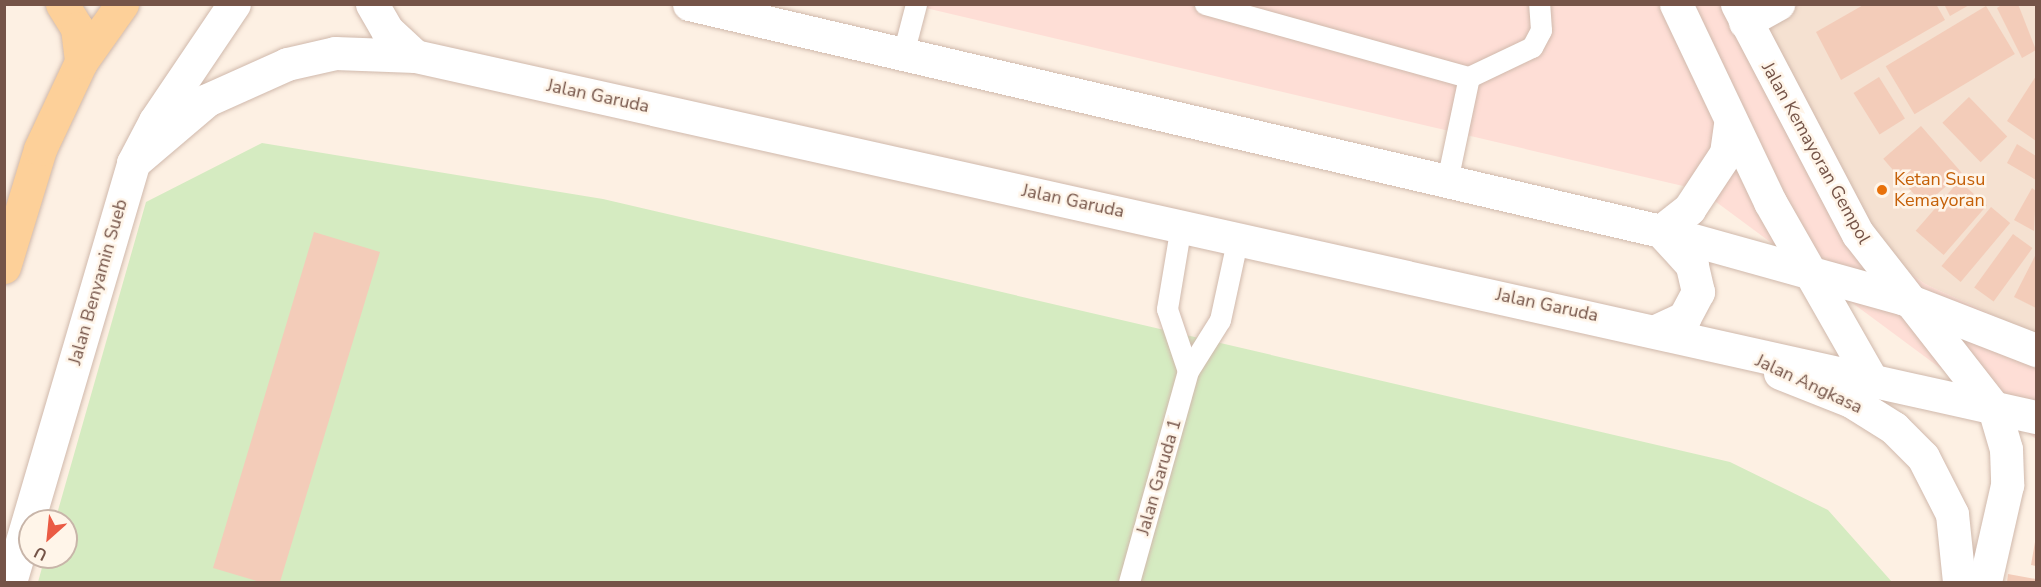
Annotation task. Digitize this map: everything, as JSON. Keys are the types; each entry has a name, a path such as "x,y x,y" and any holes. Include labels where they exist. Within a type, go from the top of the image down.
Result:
{"main road":[{"path":"62,4 77,28 81,62"},
{"path":"4,267 40,149 81,62 122,4"},
{"name":"Jalan Benyamin Sueb","path":"10,582 133,163 154,121 234,4"},
{"path":"372,4 387,30 415,56"},
{"path":"689,4 1661,231 1905,299 2037,350"},
{"path":"1676,4 1730,123 1870,377"},
{"path":"1741,13 1778,4"},
{"name":"Jalan Kemayoran Gempol","path":"1741,13 1858,234 1905,299 1994,408"},
{"name":"Jalan Garuda","path":"133,163 207,100 287,64 335,52 415,56 1729,345 2037,417"},
{"path":"1661,231 1689,209 1726,153 1730,123"},
{"path":"1658,330 1684,318 1698,292 1692,265 1661,231"},
{"name":"Jalan Angkasa","path":"1729,345 1789,377 1851,401 1894,428 1923,457 1952,514 1959,582"},
{"path":"1985,582 2007,485 2006,450 1994,408"}],"lane":[{"path":"903,54 916,4"},
{"path":"1205,4 1469,77 1532,47 1541,30 1539,4"},
{"path":"1447,181 1469,77"},
{"path":"1181,225 1167,309 1188,371"},
{"name":"Jalan Garuda 1","path":"1129,582 1188,371 1220,320 1238,237"}],"shaded area":[{"path":"913,5 1757,5 1858,234 1925,284 2036,335 2036,439 1700,190"},
{"path":"1757,5 2036,5 2036,335 1925,284 1858,234"}],"green space":[{"path":"262,143 603,199 1730,462 1828,510 1892,582 38,582 42,569 78,569 78,509 58,509 146,202"}],"building":[{"path":"1865,4 1936,4 1945,20 1841,80 1816,32"},
{"path":"1944,4 1971,4 1950,16"},
{"path":"2003,4 2018,4 2036,50 2022,58 1997,8"},
{"path":"1986,6 2015,54 1915,114 1886,66"},
{"path":"2036,76 2036,141 2007,121"},
{"path":"1879,77 1905,119 1880,134 1854,93"},
{"path":"1969,97 2007,137 1981,162 1942,123"},
{"path":"1921,126 1962,173 1924,206 1883,159"},
{"path":"2017,144 2036,156 2036,180 2007,163"},
{"path":"1959,181 1987,205 1944,255 1916,231"},
{"path":"2032,188 2036,191 2034,231 2014,220"},
{"path":"1991,207 2010,223 1961,282 1942,266"},
{"path":"314,232 380,252 280,582 260,582 213,568"},
{"path":"2013,234 2032,248 1994,302 1974,287"},
{"path":"2036,254 2036,308 2014,297"},
{"path":"2036,542 2036,566 2031,565"},
{"path":"2008,574 2036,579 2036,582 2007,582"}],"place":[{"name":"Ketan Susu Kemayoran","path":"1882,190"}]}
